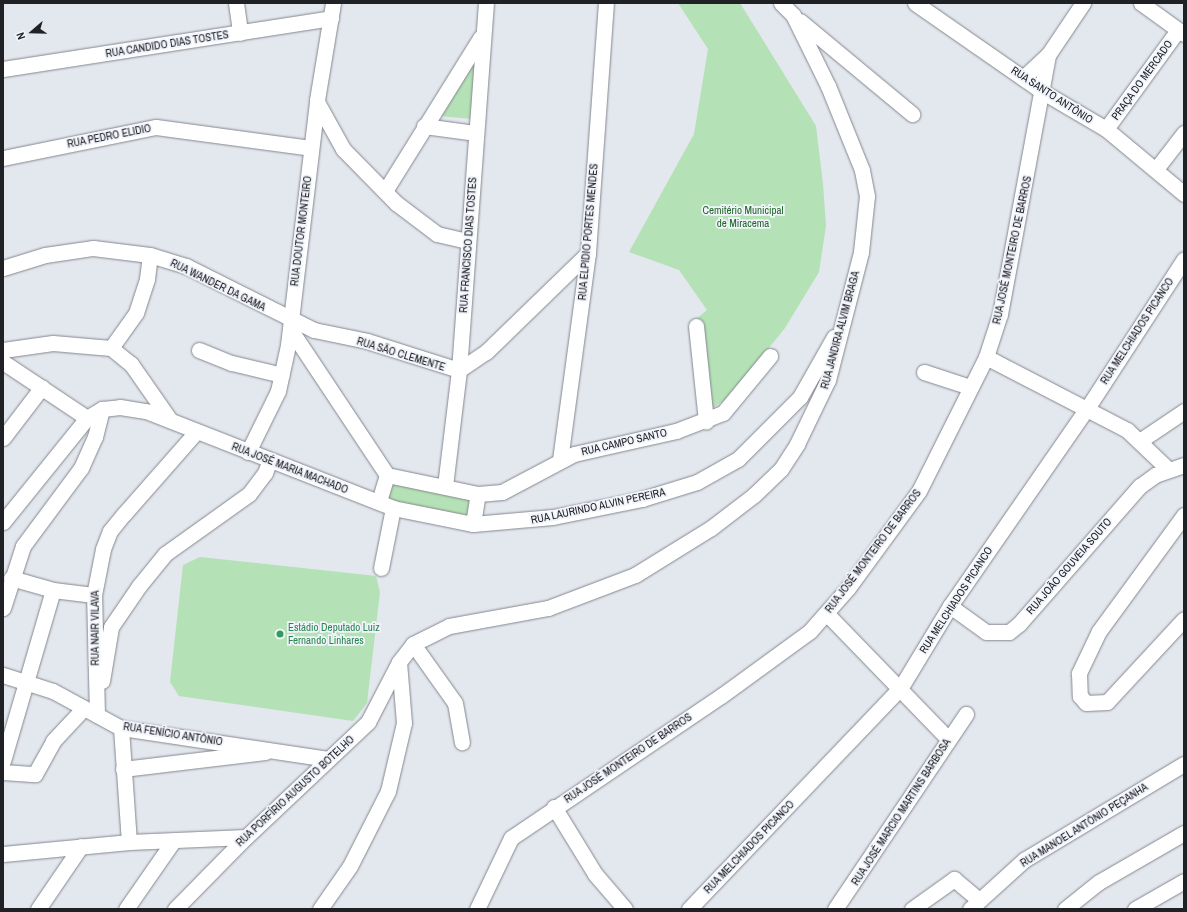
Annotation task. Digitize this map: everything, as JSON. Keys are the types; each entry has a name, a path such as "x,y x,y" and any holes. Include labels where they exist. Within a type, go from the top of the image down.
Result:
{"street":[{"path":"236,3 240,33"},
{"name":"RUA DOUTOR MONTEIRO","path":"248,452 278,390 282,375 291,324 317,100 333,3"},
{"name":"RUA FRANCISCO DIAS TOSTES","path":"445,486 459,370 475,133 486,3"},
{"name":"RUA ELPIDIO PORTES MENDES","path":"560,460 588,254 606,3"},
{"name":"RUA JANDIRA ALVIM BRAGA","path":"398,662 413,644 449,626 521,615 582,598 635,574 711,528 759,490 781,469 797,444 828,380 840,326 861,252 867,196 862,170 828,86 793,15 781,3"},
{"name":"RUA SANTO ANTÔNIO","path":"915,3 1043,92 1106,129 1156,169 1184,194"},
{"path":"1023,78 1048,55 1083,3"},
{"path":"1141,3 1181,32"},
{"path":"793,15 912,114"},
{"name":"RUA CANDIDO DIAS TOSTES","path":"3,69 331,18"},
{"name":"PRAÇA DO MERCADO","path":"1106,129 1181,32"},
{"path":"386,191 424,126 483,34"},
{"name":"RUA JOSÉ MONTEIRO DE BARROS","path":"477,909 511,838 554,807 721,696 827,614 919,491 945,444 970,387 986,357 1006,286 1043,92 1048,55"},
{"path":"317,100 325,121 343,148 424,227 437,234 468,241"},
{"path":"424,126 475,133"},
{"name":"RUA PEDRO ELIDIO","path":"3,158 156,127 311,148"},
{"path":"1156,169 1184,133"},
{"name":"RUA WANDER DA GAMA","path":"3,268 45,255 93,248 150,255 186,266 291,324"},
{"name":"RUA SÃO CLEMENTE","path":"291,324 328,335 367,341 459,370 486,352 588,254"},
{"path":"111,348 136,313 147,279 150,255"},
{"name":"RUA MELCHIADOS PICANCO","path":"689,909 901,687 950,606 1088,407 1184,259"},
{"path":"291,324 387,475 381,568"},
{"path":"696,326 706,421"},
{"name":"RUA LAURINDO ALVIN PEREIRA","path":"473,524 553,517 642,499 720,471 789,411 840,326"},
{"path":"3,350 53,343 111,348 131,364 170,420"},
{"path":"199,350 232,363 282,375"},
{"name":"RUA CAMPO SANTO","path":"387,475 478,494 502,492 517,486 560,460 589,449 706,421 724,413 738,399 770,356"},
{"path":"986,357 1088,407 1141,440 1168,469"},
{"path":"3,362 87,418"},
{"path":"924,372 970,387"},
{"path":"3,438 42,387"},
{"path":"3,522 87,418 106,408"},
{"path":"3,608 23,546 90,452 106,408"},
{"name":"RUA JOSÉ MARIA MACHADO","path":"106,408 146,411 269,462 386,505 473,524"},
{"path":"1141,440 1184,411"},
{"name":"RUA NAIR VILAVA","path":"92,710 94,595 97,569 110,531 196,432"},
{"path":"3,772 35,774 53,741 92,710 108,637 128,601 165,554 249,494 265,473 269,462"},
{"name":"RUA JOÃO GOUVEIA SOUTO","path":"950,606 986,632 1009,632 1019,624 1140,486 1168,469 1184,465"},
{"path":"473,524 478,494"},
{"path":"1184,515 1099,631 1079,673 1080,696 1086,703 1107,702 1184,619"},
{"path":"12,578 53,590 94,595"},
{"path":"3,761 53,590"},
{"path":"827,614 901,687 948,739"},
{"path":"413,644 455,703 462,742"},
{"path":"320,909 350,866 388,791 404,723 398,662"},
{"name":"RUA PORFÍRIO AUGUSTO BOTELHO","path":"175,909 246,837 368,722 398,662"},
{"name":"RUA FENÍCIO ANTÔNIO","path":"3,675 27,681 92,710 121,728 280,750 328,759"},
{"name":"RUA JOSÉ MARCIO MARTINS BARBOSA","path":"834,909 874,855 948,739 966,714"},
{"path":"121,728 129,842"},
{"path":"123,769 280,750"},
{"name":"RUA MANOEL ANTÔNIO PEÇANHA","path":"975,904 1040,850 1184,764"},
{"path":"554,807 595,874 624,909"},
{"path":"1065,909 1106,878 1184,833"},
{"path":"3,854 129,842 246,837"},
{"path":"126,909 174,840"},
{"path":"38,909 81,846"},
{"path":"912,909 954,879 975,904"},
{"path":"1144,907 1184,881"}],"green space":[{"name":"Cemitério Municipal de Miracema","path":"678,3 740,3 816,126 823,184 826,226 819,272 785,328 728,398 712,408 695,320 707,310 679,270 629,252 694,134 708,49"},
{"path":"477,58 473,119 438,116"},
{"path":"393,474 475,495 472,520 384,500"},
{"path":"200,557 376,576 380,592 367,703 353,721 179,696 170,682 183,565"}],"place":[{"name":"Estádio Deputado Luiz Fernando Linhares","path":"280,634"}]}
